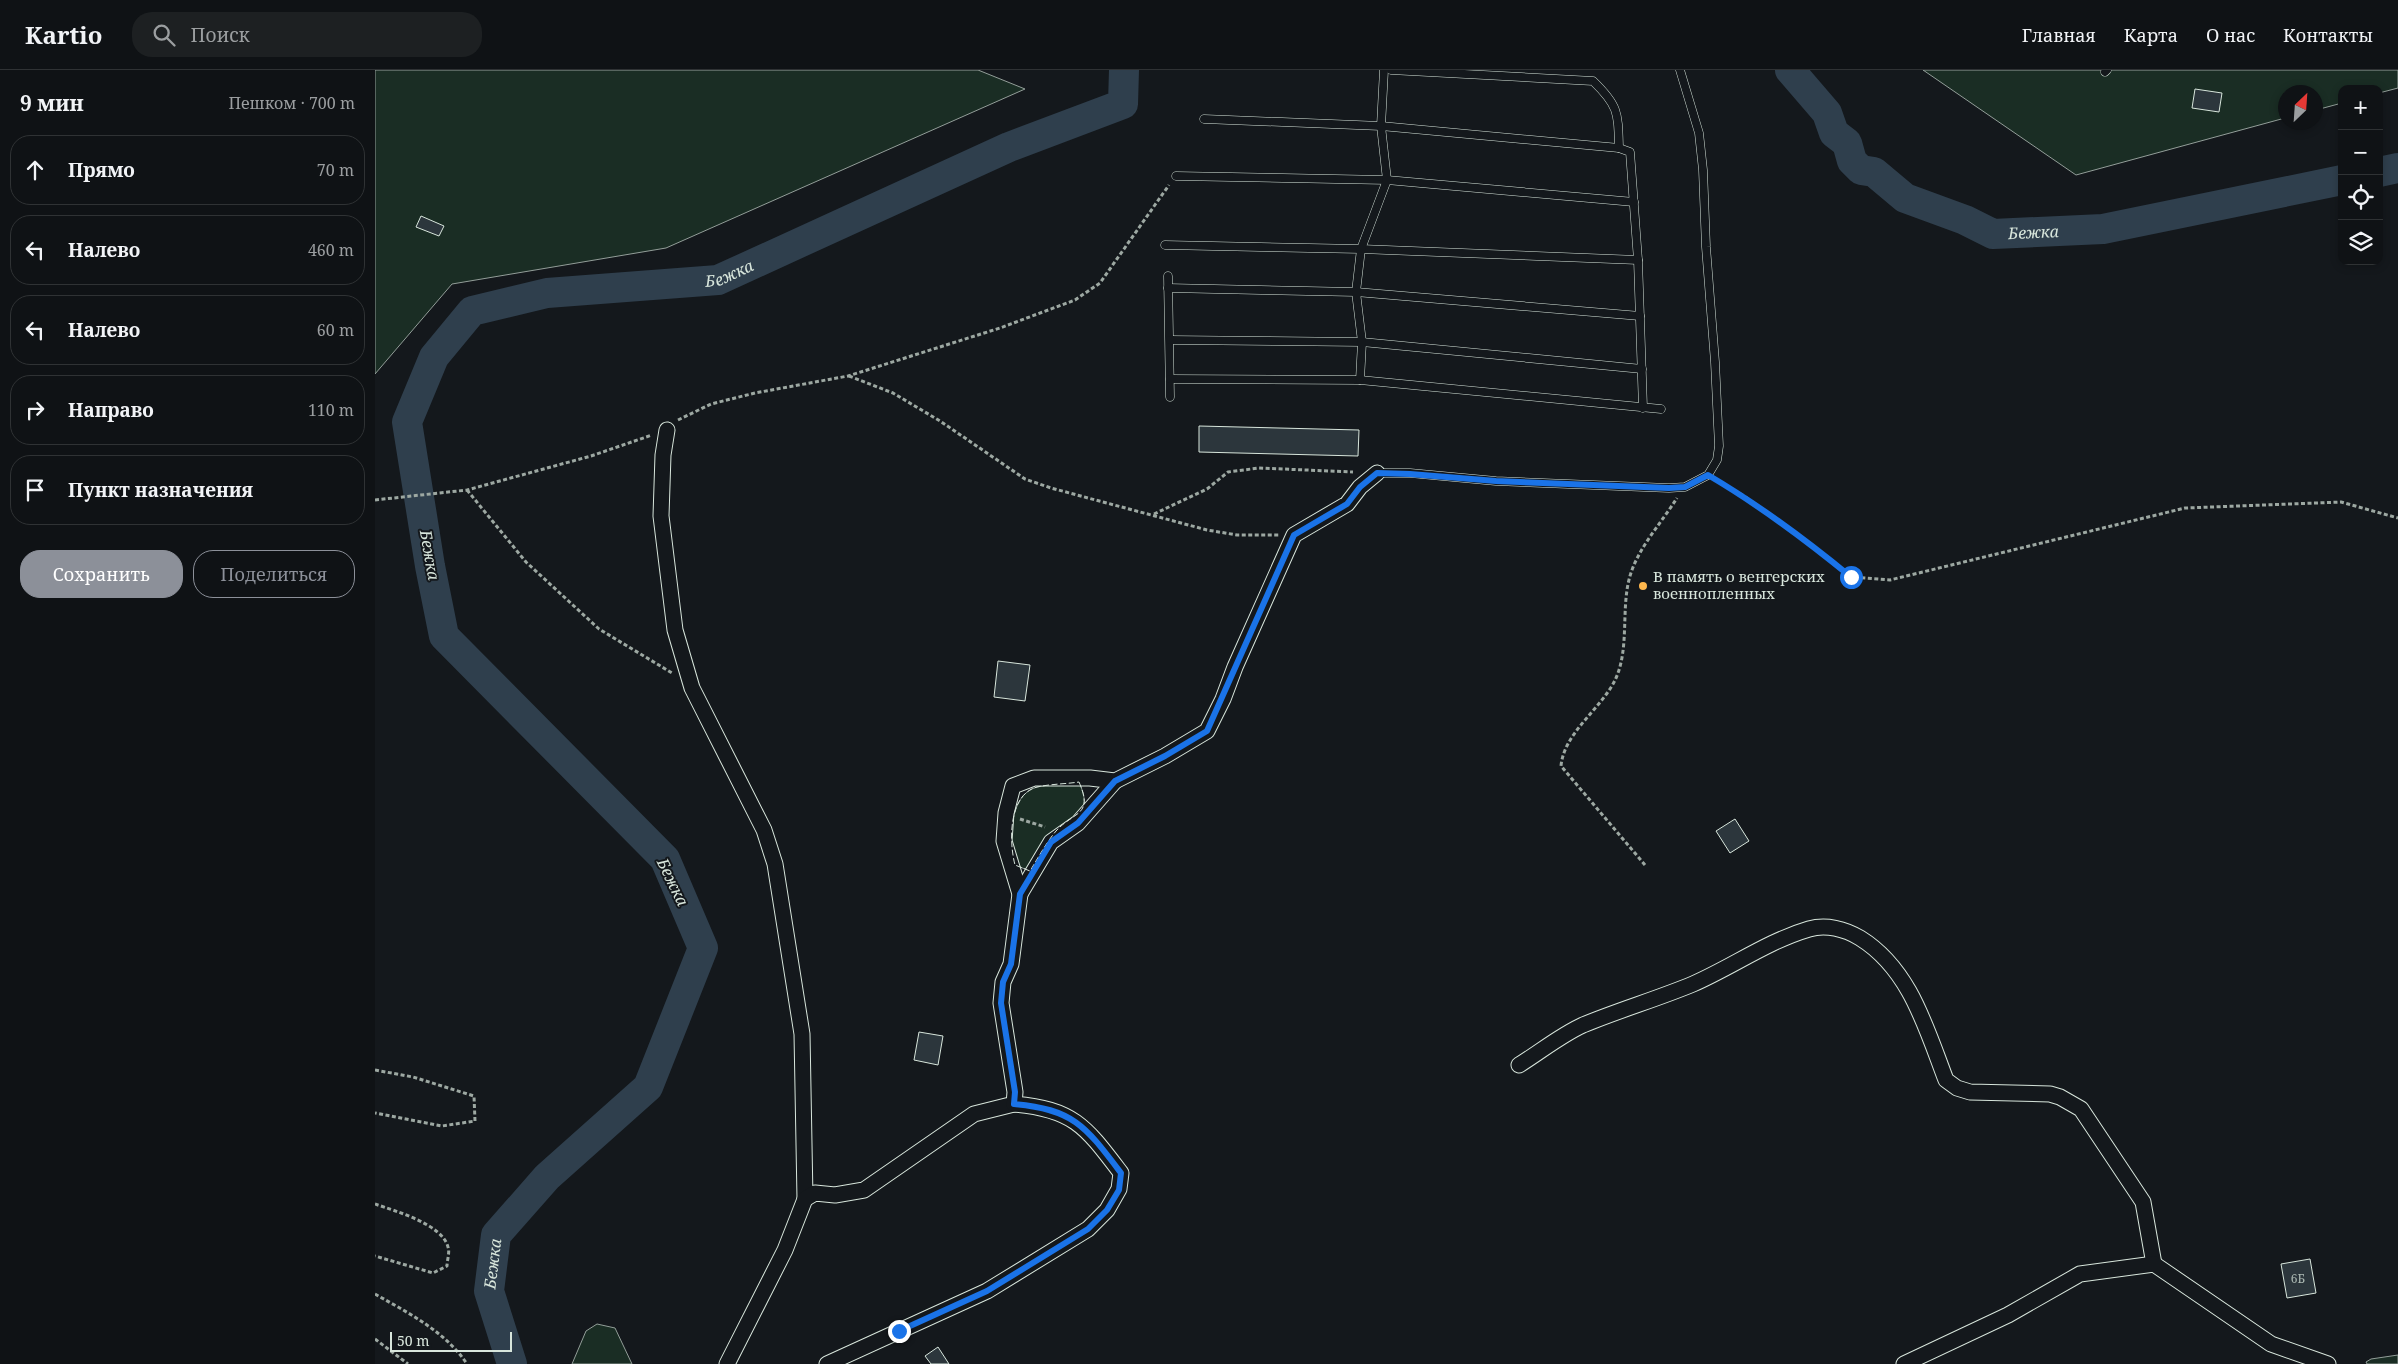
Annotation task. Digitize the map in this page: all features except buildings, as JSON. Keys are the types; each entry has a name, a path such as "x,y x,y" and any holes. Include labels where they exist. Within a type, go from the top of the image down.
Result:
{"street":[{"path":"667,430 663,455 661,516 675,630 692,688 764,830 775,864 802,1034 805,1199 785,1250 727,1364"},
{"path":"1014,1104 1015,1092 1001,1003 1003,982 1011,964 1020,894 1051,842 1078,823 1115,781 1165,756 1207,731 1294,535 1347,504 1360,487 1377,473"},
{"path":"1020,894 1004,841 1006,813 1013,786 1023,781 1044,778 1090,778 1115,781"},
{"path":"1519,1065 1582,1026 1693,984 1793,935 1819,928 1834,928 1852,933 1884,957 1901,977 1915,1001 1946,1080 1957,1088 1970,1092 2050,1094 2060,1097 2081,1109 2143,1202 2154,1264"},
{"path":"805,1199 815,1194 850,1194 865,1190 974,1114 1014,1104 1040,1106 1073,1119 1092,1134 1121,1173 1119,1190 1107,1210 1088,1229 987,1291 827,1364"},
{"path":"1904,1364 2009,1315 2080,1274 2154,1264 2271,1344 2328,1364"}],"lane":[{"path":"1360,380 1362,342 1356,292 1361,249 1387,180 1381,126 1384,70"},
{"path":"1391,70 1593,81 1610,98 1618,114 1619,148"},
{"path":"1377,473 1496,481 1685,487 1708,475 1717,460 1719,446 1715,362 1705,247 1703,170 1699,133 1680,70"},
{"path":"1205,119 1381,126 1619,148 1630,152 1638,260 1643,408"},
{"path":"1176,176 1387,180 1634,202"},
{"path":"1165,245 1361,249 1638,260"},
{"path":"1168,276 1170,396"},
{"path":"1168,288 1356,292 1640,316"},
{"path":"1170,340 1362,342 1642,369"},
{"path":"1170,379 1360,380 1661,409"}],"path":[{"path":"375,500 467,490 591,456 667,430 677,420 711,404 755,393 848,376 1000,328 1075,300 1100,283 1176,176"},
{"path":"848,376 893,393 940,421 1025,479 1051,488 1154,514 1207,530 1237,535 1294,535"},
{"path":"1154,514 1207,489 1228,472 1244,469 1377,473"},
{"path":"1708,475 1744,496 1813,546 1851,577 1890,580 2185,508 2341,502 2398,518"},
{"path":"1645,865 1561,766 1565,747 1599,705 1614,682 1621,656 1629,577 1641,553 1685,487"},
{"path":"467,490 526,562 599,630 657,662 692,688"},
{"path":"1006,813 1063,833"},
{"path":"375,1070 413,1077 474,1096 475,1121 441,1126 375,1113"},
{"path":"375,1204 433,1228 441,1235 448,1247 447,1266 433,1273 375,1256"},
{"path":"375,1294 428,1325 457,1350 467,1364"},
{"path":"375,1339 408,1364"}],"green space":[{"path":"375,70 978,70 1025,89 666,248 452,284 375,374"},
{"path":"1923,70 2398,70 2398,88 2383,92 2383,85 2338,85 2338,104 2323,108 2323,85 2278,85 2278,120 2076,175"},
{"path":"1079,782 1084,801 1080,812 1056,831 1030,871 1015,865 1012,832 1013,820 1020,799 1027,792 1037,787"},
{"path":"597,1324 615,1328 632,1364 572,1364 586,1331"},
{"path":"2398,1355 2398,1364 2367,1364 2366,1362 2371,1359"}],"waterway":[{"name":"Бежка","path":"512,1364 489,1291 496,1235 547,1177 648,1087 703,948 665,859 444,636 430,566 407,422 434,357 472,311 547,293 718,280 1009,147 1123,104 1124,70"},
{"name":"Бежка","path":"1790,70 1827,113 1834,133 1847,143 1852,161 1861,170 1874,172 1905,198 1965,220 1993,234 2103,229 2338,181"},
{"name":"Бежка","path":"2383,171 2398,168"}],"fence":[{"path":"1079,782 1084,801 1080,812 1056,831 1030,871 1015,865 1012,832 1013,820 1020,799 1027,792 1037,787 1079,782"}],"place":[{"name":"В память о венгерских военнопленных","path":"1643,586"}],"route":[{"path":"899,1331 987,1291 1088,1229 1107,1210 1119,1190 1121,1173 1092,1134 1073,1119 1040,1106 1014,1104 1015,1092 1006,1045 1001,1003 1003,982 1011,964 1020,894 1051,842 1078,823 1115,781 1165,756 1207,731 1223,699 1235,667 1294,535 1306,526 1347,504 1360,487 1377,473 1496,481 1669,488 1685,487 1708,475 1744,496 1813,546 1851,577"}]}
